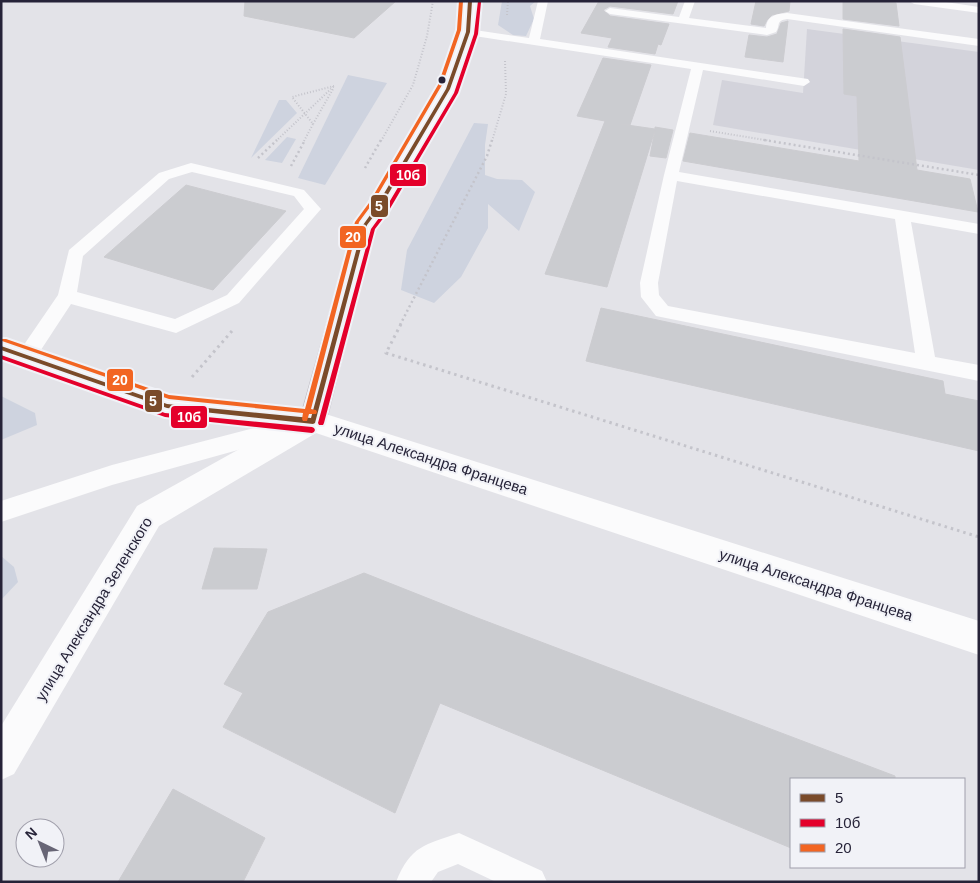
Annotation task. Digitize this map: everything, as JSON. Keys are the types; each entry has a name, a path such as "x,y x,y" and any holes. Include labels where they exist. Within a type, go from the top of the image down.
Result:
{"street":[{"name":"улица Александра Францева","path":"470,1 468,32 448,89 378,208 365,225 313,421 979,638"},
{"path":"1,348 166,406 313,421"},
{"name":"улица Александра Зеленского","path":"1,761 148,516 313,421"}],"lane":[{"path":"534,42 543,1"},
{"path":"683,22 690,1"},
{"path":"914,1 979,10"},
{"path":"610,11 767,32 772,30 772,22 777,17 787,16 979,43"},
{"path":"468,32 804,82"},
{"path":"698,66 671,175 649,283 650,297 662,311 979,373"},
{"path":"26,357 67,296 75,254 164,176 191,167 299,193 313,209 233,299 176,326 67,296"},
{"path":"671,175 979,229"},
{"path":"902,216 926,363"},
{"path":"1,512 112,475 313,421"},
{"path":"412,882 427,860 459,848 531,882"}],"path":[{"path":"508,1 504,38 506,94 487,156 386,353 979,537"},
{"path":"237,178 304,112 334,86"},
{"path":"313,124 292,97 334,86"},
{"path":"280,188 334,86"},
{"path":"683,126 979,175"}],"shaded area":[{"path":"502,1 536,1 530,6 534,19 526,36 513,35 498,25"},
{"path":"807,29 979,52 979,170 713,125 722,80 803,93"},
{"path":"348,75 387,83 325,185 298,178"},
{"path":"279,100 286,100 297,113 251,158"},
{"path":"474,123 488,124 485,145 485,175 497,179 522,180 535,192 519,231 488,204 488,228 461,277 434,303 401,290 407,250"},
{"path":"287,137 296,139 282,163 265,160"},
{"path":"1,396 35,413 37,425 1,440"},
{"path":"1,556 14,567 18,582 1,600"}],"building":[{"path":"245,1 396,1 354,38 244,16"},
{"path":"599,1 678,1 673,14 610,6 603,10 610,16 669,24 661,45 658,44 655,54 608,47 612,38 581,33"},
{"path":"756,1 790,1 789,11 772,15 764,26 751,24"},
{"path":"843,1 896,3 899,26 843,19"},
{"path":"788,21 783,62 745,57 749,35 767,37 777,34 781,23"},
{"path":"843,29 900,37 917,170 970,179 978,212 683,161 690,133 859,161 857,96 844,94"},
{"path":"603,58 651,65 630,125 620,124 673,130 666,158 650,156 655,130 607,287 545,274 605,121 577,116"},
{"path":"186,185 286,211 213,290 104,257"},
{"path":"601,308 943,381 945,394 979,401 979,451 586,361"},
{"path":"214,548 267,549 257,589 202,589"},
{"path":"364,573 895,776 895,778 790,778 790,848 440,703 395,813 223,727 243,693 224,684 268,612"},
{"path":"173,789 265,838 243,882 118,882"}],"transit line":[{"name":"20","path":"305,419 357,222 371,203 440,85 459,30 461,1"},
{"name":"5","path":"313,421 365,225 378,208 448,89 468,32 470,1"},
{"name":"10б","path":"321,423 373,229 386,212 456,93 476,34 479,2"},
{"name":"20","path":"4,340 169,397 314,412"},
{"name":"5","path":"1,348 167,406 313,421"},
{"name":"10б","path":"1,357 165,415 312,430"}]}
